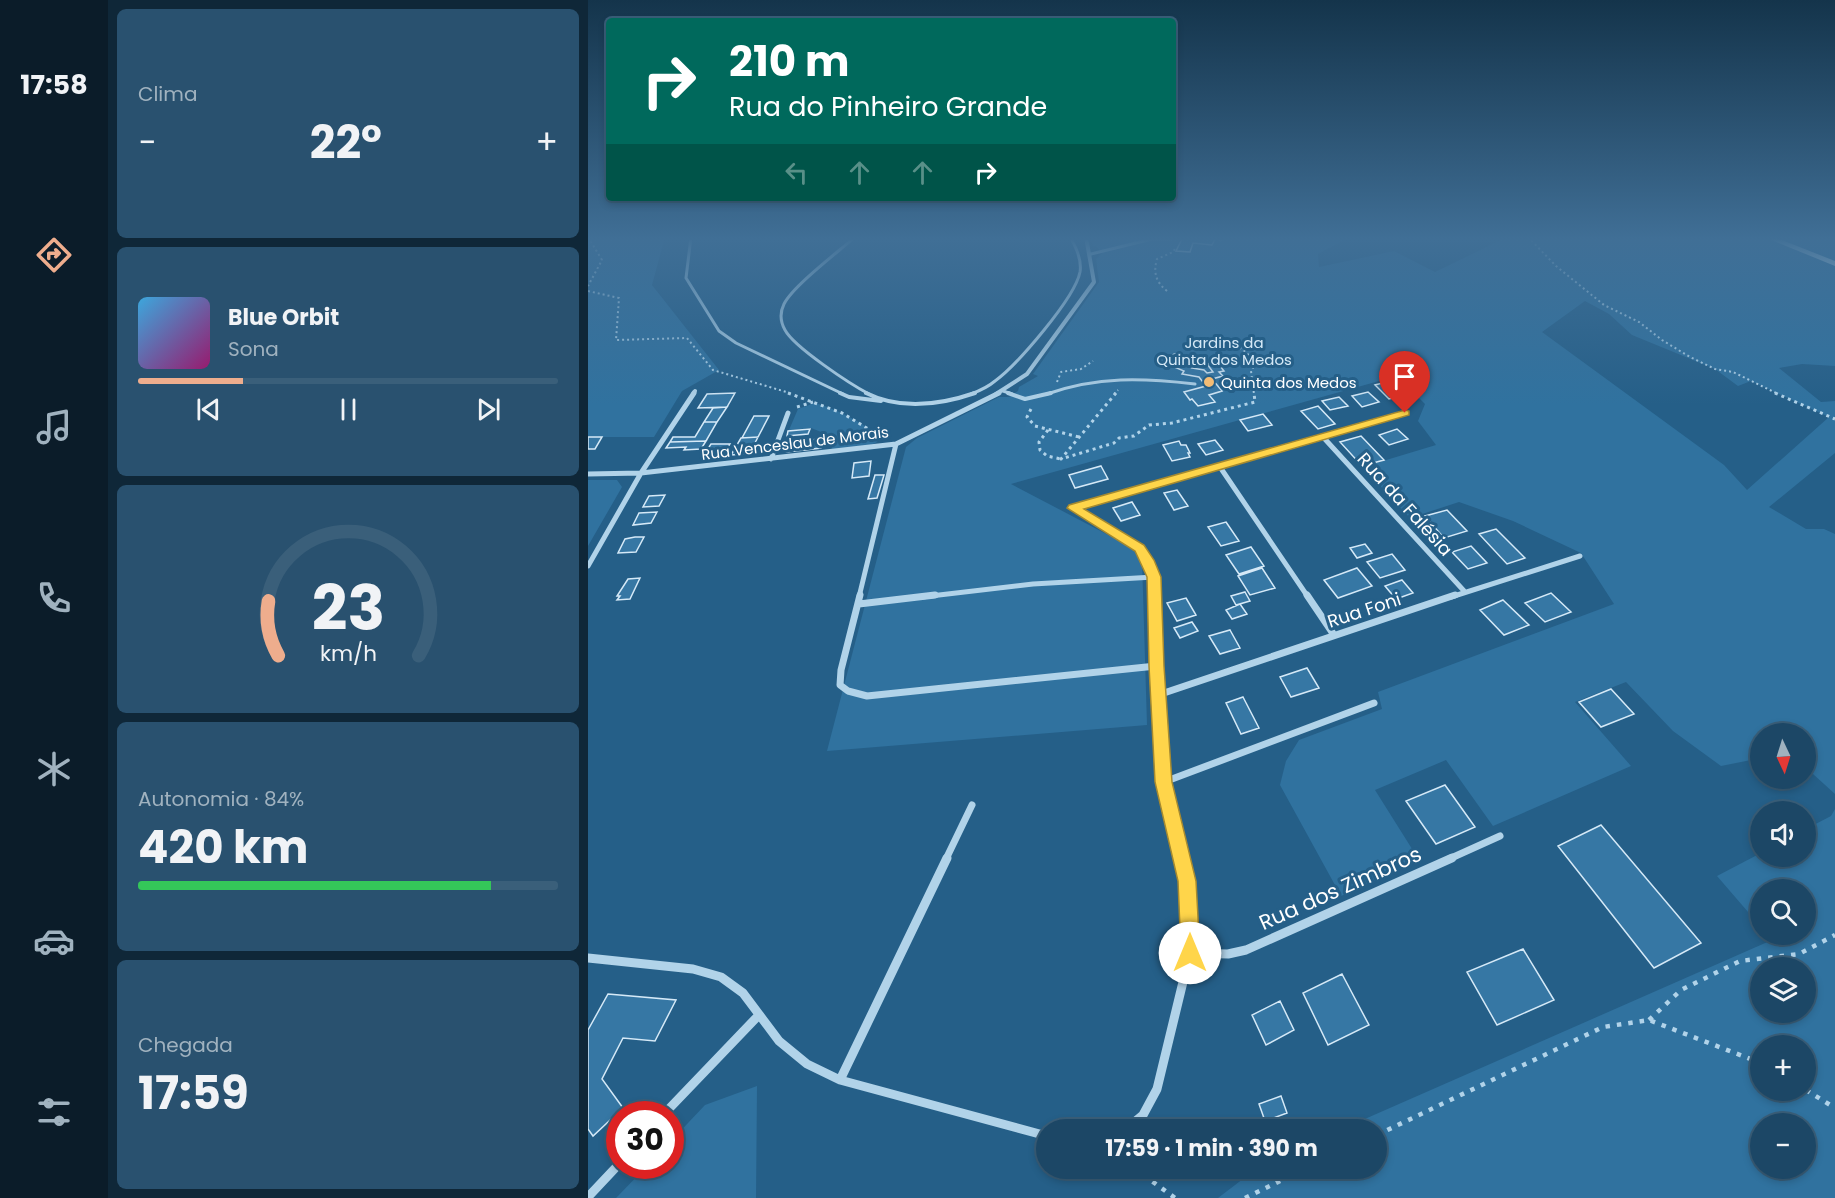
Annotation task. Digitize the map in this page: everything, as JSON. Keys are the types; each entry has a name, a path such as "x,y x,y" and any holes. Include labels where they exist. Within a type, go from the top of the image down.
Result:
{"street":[{"name":"Rua Venceslau de Morais","path":"588,474 641,473 896,444 1003,391 1027,374 1087,293"},
{"path":"588,566 641,473 695,391"},
{"path":"771,459 788,413"},
{"path":"1138,1119 1143,1115 1157,1089 1190,953 1187,881 1164,782 1156,666 1154,577 1148,560 1140,548 1073,508 1405,413"},
{"name":"Rua da Falésia","path":"1323,437 1465,592"},
{"path":"896,444 859,604 841,670 840,685 848,691 867,696 1156,666"},
{"path":"1220,467 1334,635"},
{"name":"Rua Foni","path":"1158,695 1334,635 1580,556"},
{"path":"859,604 1033,584 1154,577"},
{"path":"1164,782 1374,704"},
{"path":"840,1080 972,805"},
{"name":"Rua dos Zimbros","path":"1190,953 1228,954 1246,950 1500,836"},
{"path":"588,958 693,969 721,977 742,993 779,1041 807,1064 840,1080 1036,1133"},
{"path":"676,1101 758,1016"},
{"path":"588,1197 606,1178"}],"lane":[{"path":"695,293 719,331 736,343 849,397 914,404 954,399 977,391 996,380 1071,293"},
{"path":"793,293 783,304 780,322 788,335 868,395 886,401"},
{"path":"1003,391 1025,399 1040,397 1070,386 1127,379 1144,378 1195,384"}],"path":[{"path":"596,293 619,298 616,340 687,338 713,370 815,401 879,433 886,445"},
{"path":"1589,293 1604,305 1639,322 1662,340 1690,357 1715,369 1733,372 1798,404 1835,419"},
{"path":"1048,430 1038,443 1041,455 1060,459 1114,443 1119,438 1134,436 1138,430 1149,425 1172,423 1255,402 1251,371 1254,366 1253,359 1248,351 1226,340"},
{"path":"1060,459 1127,379"},
{"path":"788,413 800,405 815,401"},
{"path":"1649,1020 1681,990 1740,961 1799,954 1835,935"},
{"path":"1387,1130 1603,1027 1649,1020 1750,1059"},
{"path":"1816,1096 1835,1108"},
{"path":"1149,1179 1175,1198"},
{"path":"1245,1198 1284,1179"}],"green space":[{"path":"588,293 658,293 719,370 682,391 654,437 588,437"},
{"name":"Jardins da Quinta dos Medos","path":"1091,293 1835,293 1835,366 1802,364 1779,368 1821,402 1835,401 1835,453 1769,507 1806,529 1824,529 1835,534 1835,794 1816,777 1816,723 1750,723 1750,760 1721,766 1673,731 1626,682 1575,702 1631,766 1493,826 1446,760 1375,790 1419,860 1341,896 1280,785 1286,761 1299,740 1382,709 1378,692 1614,604 1581,553 1513,521 1459,502 1410,518 1363,467 1436,445 1418,421 1425,404 1397,376 1011,484 1131,547 1142,560 1147,725 827,751 906,447 917,438 999,397 1009,397 1018,391 1019,387 1038,376 1033,374","holes":["1585,301 1609,314 1632,335 1715,369 1738,386 1751,381 1829,417 1747,490 1724,465 1542,332"]},
{"path":"815,403 840,412 865,426 879,437 877,442 831,451 834,437 811,428 789,430 798,409"},
{"path":"588,480 617,480 622,487 588,546"},
{"path":"1835,809 1835,1198 1218,1198 1243,1179 1387,1179 1387,1119 1365,1119 1761,945 1816,945 1816,879 1750,879 1750,914 1717,876 1750,859 1750,867 1816,867 1816,824 1831,816"},
{"path":"757,1086 756,1198 616,1198 634,1179 684,1179 684,1127 705,1105"}],"building":[{"name":"Quinta dos Medos","path":"1174,354 1199,360 1192,368 1204,370 1207,373 1213,372 1207,364 1224,360 1228,364 1220,366 1224,371 1219,372 1223,376 1212,379 1222,391 1209,395 1215,402 1198,406 1192,399 1190,400 1184,392 1206,386 1199,377 1182,374 1184,371 1165,363"},
{"path":"1390,381 1404,395 1389,399 1375,385"},
{"path":"1368,392 1379,402 1362,407 1352,396"},
{"path":"735,393 727,407 698,408 707,394"},
{"path":"1339,397 1348,406 1330,410 1322,401"},
{"path":"1318,406 1335,424 1318,429 1301,411"},
{"path":"727,407 717,422 704,422 713,408"},
{"path":"1263,414 1272,425 1248,431 1240,420"},
{"path":"754,416 769,416 758,437 742,438"},
{"path":"704,422 717,422 706,441 670,442 673,437 695,437"},
{"path":"810,429 808,434 787,436 788,431"},
{"path":"1397,429 1408,439 1389,445 1379,435"},
{"path":"1361,436 1384,460 1362,466 1340,442"},
{"path":"588,437 602,437 595,449 588,449"},
{"path":"758,437 750,453 731,455 741,438"},
{"path":"823,439 821,448 804,450 807,440"},
{"path":"807,440 804,450 786,452 789,442"},
{"path":"1215,440 1223,450 1206,455 1198,444"},
{"path":"706,441 701,449 666,448 670,442"},
{"path":"1179,441 1181,445 1186,445 1190,457 1172,461 1163,445"},
{"path":"711,444 730,444 723,455 703,456"},
{"path":"871,461 869,476 852,478 854,463"},
{"path":"1101,466 1108,479 1075,488 1069,475"},
{"path":"875,475 884,475 877,498 868,499"},
{"path":"1177,490 1188,506 1174,510 1164,493"},
{"path":"665,495 659,506 643,507 649,496"},
{"path":"1132,502 1140,515 1121,521 1113,508"},
{"path":"1447,510 1467,531 1444,538 1425,516"},
{"path":"657,512 651,523 633,525 639,513"},
{"path":"1226,522 1239,541 1221,546 1208,527"},
{"path":"1496,529 1525,558 1507,564 1479,534"},
{"path":"644,537 636,552 618,553 625,539"},
{"path":"1365,544 1372,553 1357,558 1350,548"},
{"path":"1471,546 1487,563 1468,569 1452,552"},
{"path":"1251,547 1264,566 1239,574 1226,555"},
{"path":"1392,554 1405,570 1380,578 1367,562"},
{"path":"1262,568 1275,588 1250,595 1238,576"},
{"path":"1357,568 1372,586 1338,598 1324,580"},
{"path":"640,578 630,599 617,600 620,596 617,596 628,579"},
{"path":"1402,580 1413,593 1396,599 1385,586"},
{"path":"1245,592 1250,601 1236,605 1231,596"},
{"path":"1551,593 1571,612 1545,622 1525,603"},
{"path":"1186,598 1196,615 1177,621 1167,603"},
{"path":"1503,600 1529,625 1504,635 1480,610"},
{"path":"1240,604 1247,614 1232,619 1226,610"},
{"path":"1192,622 1198,631 1180,638 1174,628"},
{"path":"1230,630 1240,648 1220,654 1209,636"},
{"path":"1307,668 1319,688 1291,697 1280,677"},
{"path":"1611,689 1634,714 1601,727 1579,702"},
{"path":"1243,697 1259,728 1241,734 1226,703"},
{"path":"1445,785 1475,827 1436,844 1406,801"},
{"path":"1601,825 1701,943 1654,968 1558,846"},
{"path":"1523,949 1554,1000 1497,1025 1467,972"},
{"path":"1342,974 1369,1025 1328,1045 1303,993"},
{"path":"608,994 676,1000 655,1041 623,1038 602,1079 618,1101 606,1101 606,1124 593,1136 588,1129 588,1030"},
{"path":"1280,1001 1294,1030 1266,1045 1252,1015"},
{"path":"1281,1096 1287,1113 1264,1119 1259,1104"}],"place":[{"name":"Quinta dos Medos","path":"1209,382"}],"route":[{"path":"1190,953 1187,881 1164,782 1156,666 1154,577 1148,560 1140,548 1073,508 1405,413"}]}
